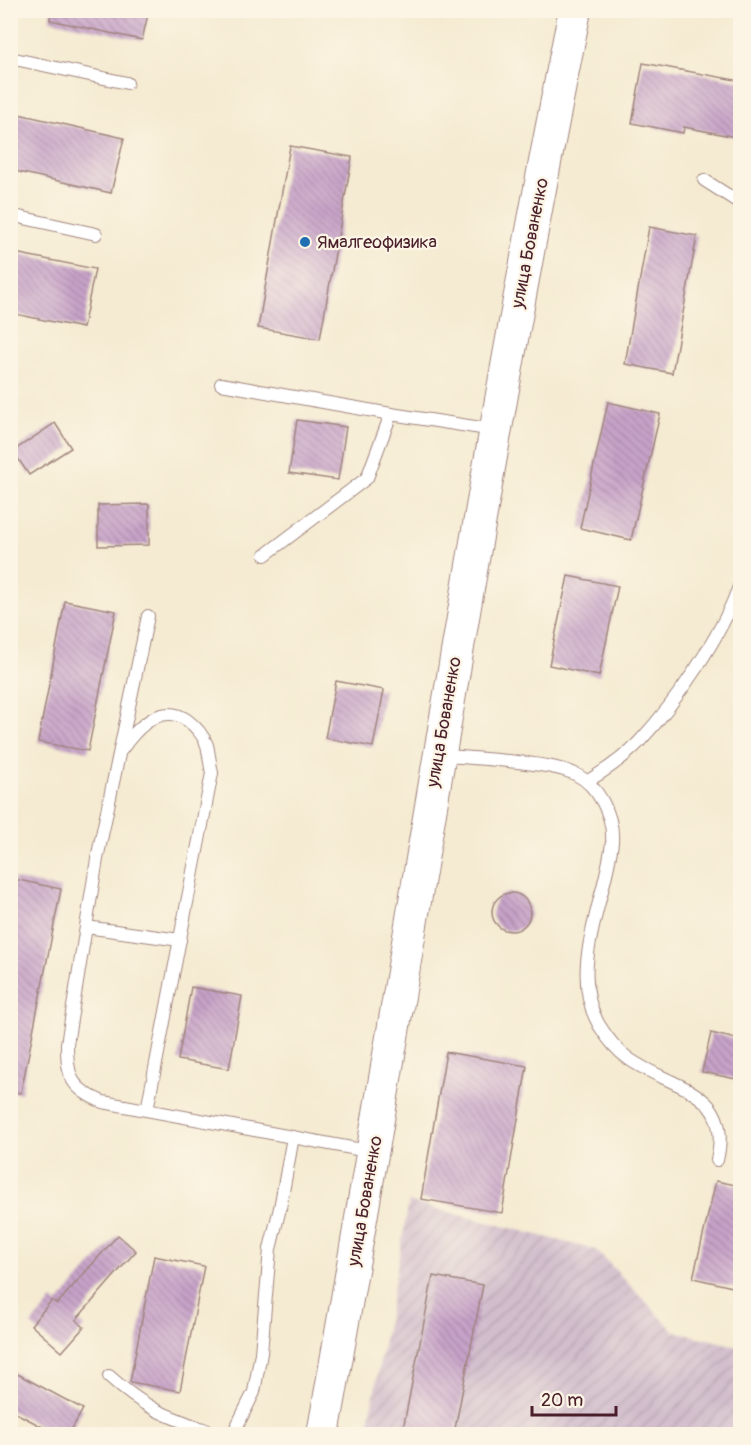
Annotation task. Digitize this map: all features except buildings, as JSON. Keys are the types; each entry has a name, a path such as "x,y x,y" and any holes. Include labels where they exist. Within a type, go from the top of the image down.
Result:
{"street":[{"name":"улица Бованенко","path":"323,1434 374,1152 397,995 494,430 574,10"}],"lane":[{"path":"10,58 127,83"},
{"path":"704,180 741,203"},
{"path":"10,215 96,234"},
{"path":"221,384 494,430"},
{"path":"265,555 366,478 391,414"},
{"path":"588,782 638,743 666,708 715,635 741,584"},
{"path":"148,616 119,752 86,927 67,1044 67,1063 72,1082 84,1095 103,1102 374,1152"},
{"path":"119,752 134,732 147,721 164,714 180,716 195,726 206,744 212,773 147,1110"},
{"path":"438,755 551,768 573,773 588,782 601,799 609,820 612,840 587,964 588,992 598,1022 613,1045 630,1060 679,1084 701,1098 715,1115 720,1128 721,1142 717,1160"},
{"path":"86,927 180,940"},
{"path":"233,1434 254,1392 261,1353 270,1249 293,1137"},
{"path":"109,1377 134,1399 162,1415 217,1434"}],"shaded area":[{"path":"409,1202 596,1250 674,1331 740,1347 740,1434 367,1434"}],"place":[{"name":"Ямалгеофизика","path":"305,242"}]}
